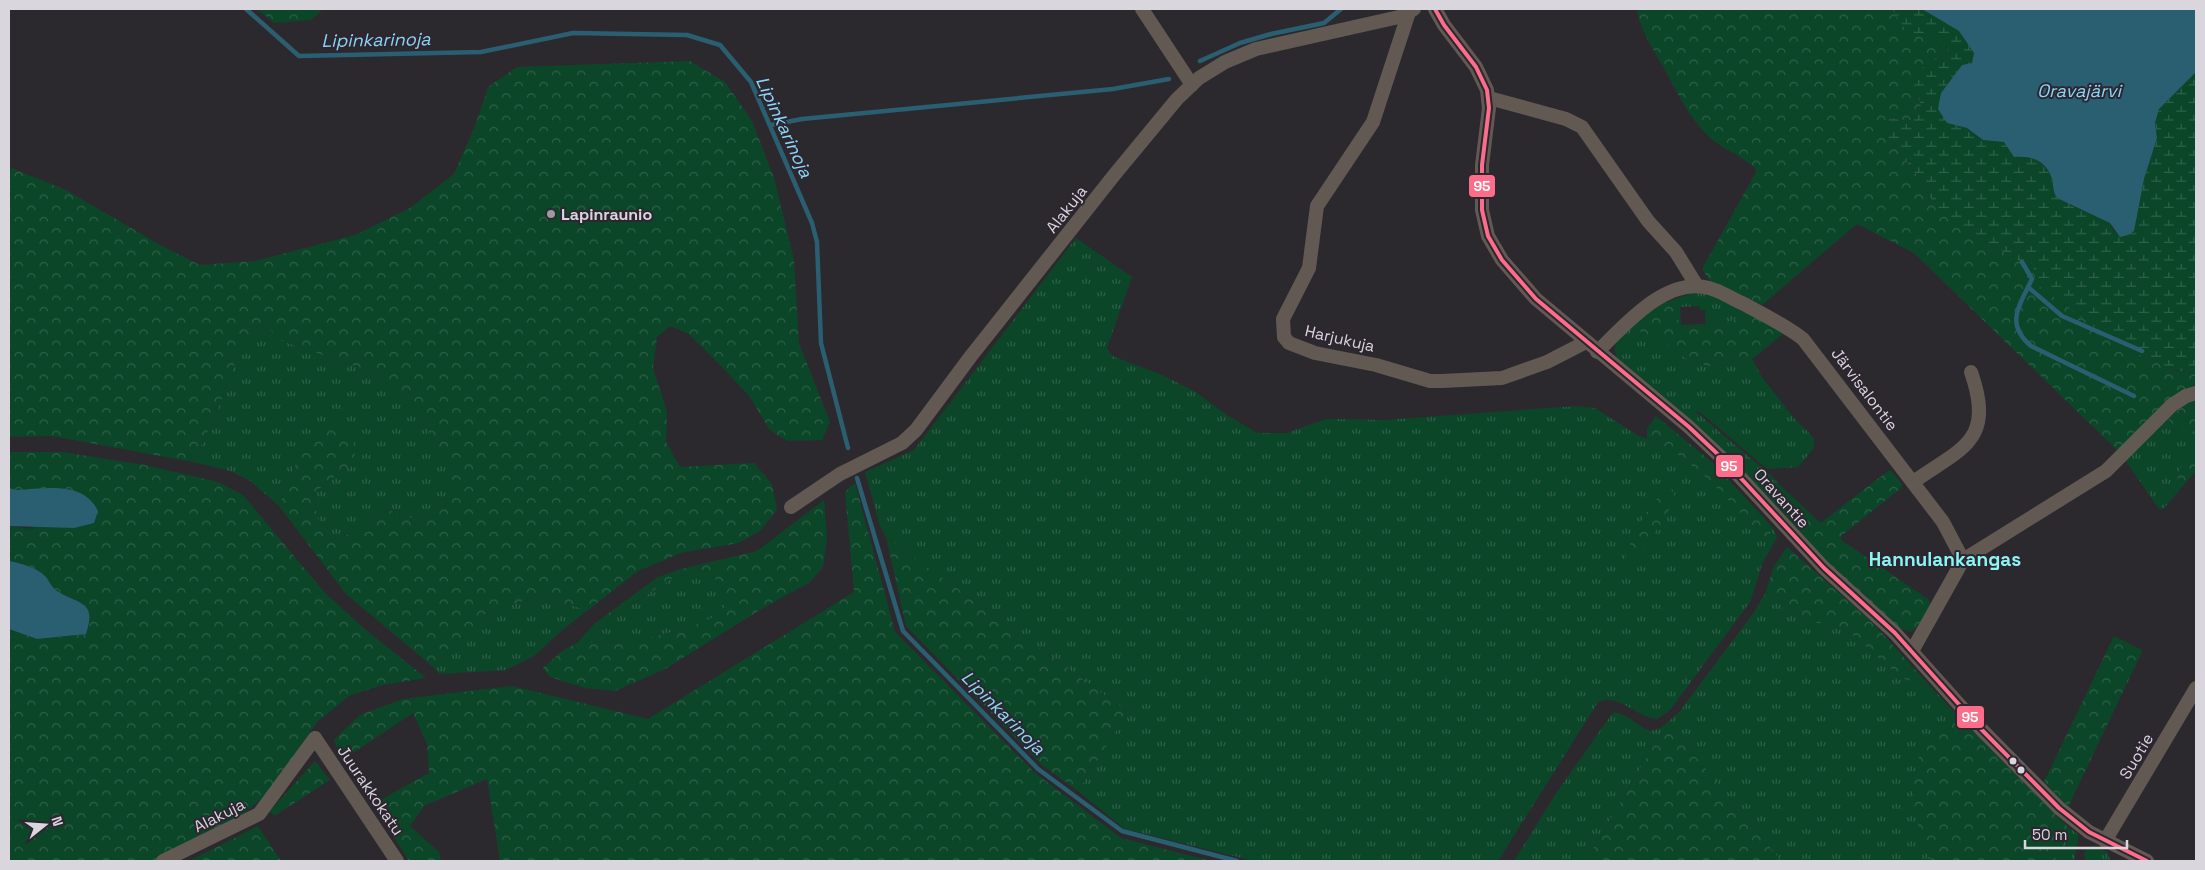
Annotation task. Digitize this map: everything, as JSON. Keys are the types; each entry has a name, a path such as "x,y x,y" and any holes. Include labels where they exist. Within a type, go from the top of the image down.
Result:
{"street":[{"path":"1142,9 1192,85"},
{"name":"Oravantie","path":"1435,9 1444,25 1479,71 1489,98 1481,188 1482,210 1493,248 1515,276 1536,299 1706,443 1789,532 1912,650 1981,729 2078,826 2147,861"},
{"name":"Alakuja","path":"791,508 840,474 902,443 916,430 971,356 1115,174 1192,85 1225,62 1256,49 1372,23 1412,11"},
{"name":"Harjukuja","path":"1412,11 1373,122 1317,206 1309,268 1283,319 1284,337 1289,343 1315,353 1376,364 1430,381 1502,378 1540,366 1586,342"},
{"path":"1489,98 1566,119 1582,127 1648,221 1676,252 1697,286"},
{"name":"Järvisalontie","path":"1597,352 1653,301 1674,291 1697,286 1721,293 1791,330 1803,339 1943,522 1963,560"},
{"path":"1913,482 1964,446 1974,435 1980,409 1971,372"},
{"path":"1912,650 1963,560 2106,470 2172,405 2186,396 2196,393"},
{"name":"Suotie","path":"2106,841 2196,688"},
{"name":"Alakuja","path":"163,861 259,814 315,738"},
{"name":"Juurakkokatu","path":"315,738 398,861"}],"green space":[{"path":"257,9 323,9 311,20 274,23"},
{"path":"1637,9 1892,9 1897,17 1920,35 1930,35 1938,38 1950,53 1934,59 1918,96 1921,106 1917,118 1912,120 1886,120 1886,136 1918,176 1933,202 1979,239 2022,262 2033,264 2174,370 2196,374 2196,387 2119,452 1914,253 1857,224 1762,305 1710,281 1702,269 1756,172 1755,168 1708,136 1683,104 1648,40 1641,25"},
{"path":"1892,9 1922,9 1959,31 1974,53 1972,63 1962,65 1941,93 1947,123 1967,128 1983,140 2004,142 2014,157 2026,157 2037,160 2050,173 2057,198 2110,223 2115,233 2144,179 2157,138 2155,123 2159,109 2196,72 2196,374 2174,369 2153,361 2112,339 2036,284 2033,264 2022,262 1951,222 1933,202 1918,176 1886,136 1886,120 1912,120 1917,118 1921,106 1914,82 1918,71 1934,59 1950,53 1940,41 1931,36 1907,32"},
{"path":"690,61 725,82 752,121 774,178 794,260 799,343 830,422 822,440 787,441 770,430 749,396 689,334 670,326 657,337 653,368 667,412 666,442 680,467 754,463 772,484 777,510 759,532 738,543 681,553 638,571 588,610 537,596 483,615 452,649 432,666 346,594 279,506 302,448 328,424 351,438 355,455 354,464 328,481 314,494 317,518 337,538 360,531 387,509 408,518 436,516 452,497 452,471 406,394 360,368 279,340 264,322 245,336 215,417 193,462 52,436 9,437 9,167 66,190 162,246 200,265 255,261 355,235 410,208 454,174 475,126 488,87 517,67"},
{"path":"1076,238 1132,277 1107,348 1112,356 1160,374 1194,391 1227,415 1257,433 1287,433 1326,419 1385,420 1577,406 1595,408 1637,435 1670,448 1709,480 1768,538 1773,528 1777,537 1763,562 1750,602 1670,710 1657,719 1642,714 1621,703 1606,700 1598,702 1498,861 1254,861 1125,829 1078,791 1128,712 886,537 880,526 865,472 914,450"},
{"path":"1691,293 1708,294 1748,313 1733,321 1724,323 1681,327 1679,326 1677,307 1669,301","holes":["1700,306 1700,310 1705,310 1706,324 1681,325 1680,307"]},
{"path":"1669,301 1677,307 1679,326 1681,327 1724,323 1733,321 1748,313 1784,333 1752,359 1741,359 1719,366 1707,366 1684,357 1664,342 1641,332 1632,325 1654,308"},
{"path":"264,322 279,340 360,368 406,394 452,471 452,497 436,516 408,518 387,509 360,531 337,538 317,518 314,494 328,481 354,464 302,448 279,506 249,480 230,471 193,462 215,417 245,336"},
{"path":"1632,325 1641,332 1664,342 1684,357 1707,366 1719,366 1741,359 1752,359 1762,377 1793,417 1814,438 1814,448 1798,467 1767,469 1700,412 1695,411 1774,478 1777,482 1766,493 1763,493 1617,358 1615,353 1616,344"},
{"path":"2196,399 2196,429 2188,432 2180,430 2168,419 2188,401"},
{"path":"1656,416 1713,463 1773,528 1768,538 1760,533 1709,480 1670,448 1647,439 1647,429"},
{"path":"2168,419 2171,423 2192,432 2196,429 2196,448 2191,451 2177,477 2182,487 2164,508 2159,509 2125,460"},
{"path":"2196,448 2196,471 2182,487 2177,477 2186,457"},
{"path":"9,452 62,452 145,465 218,482 243,495 325,593 367,631 426,678 382,685 349,696 317,722 269,792 231,825 154,861 9,861 9,629 37,639 86,634 89,615 84,605 57,591 37,570 9,561 9,526 34,529 16,490 9,488"},
{"path":"1888,471 1891,471 1902,484 1901,488 1841,536 1841,540 1928,599 1931,604 1918,626 1911,632 1899,628 1828,563 1763,493 1766,493 1777,482 1818,521 1822,522"},
{"path":"855,483 895,632 1035,773 1121,838 1211,861 500,861 487,779 424,806 410,826 439,852 441,861 409,861 373,804 429,773 427,744 413,713 342,760 334,740 360,715 403,699 512,686 648,719 854,592 845,492"},
{"path":"1669,489 1674,490 1674,497 1665,517 1641,550 1628,563 1625,559 1642,519 1655,501"},
{"path":"824,500 827,538 823,567 809,583 768,605 665,669 615,691 585,688 550,677 543,668 561,652 578,642 636,641 688,628 719,615 727,602 717,581 705,570 673,578 635,602 594,624 658,577 681,569 757,551"},
{"path":"886,537 1128,712 1078,791 1042,765 906,626"},
{"path":"1787,547 1870,620 1931,687 1901,678 1846,629 1829,623 1808,623 1786,609 1775,597 1765,594 1774,566"},
{"path":"705,570 717,581 727,602 720,615 688,628 636,641 578,642 594,624 635,602 673,578"},
{"path":"1765,594 1775,597 1786,609 1808,623 1829,623 1846,629 1901,678 1931,687 1955,713 1924,747 1926,851 1932,861 1781,861 1677,734 1667,733 1658,738 1586,861 1514,861 1555,795 1611,715 1615,712 1626,716 1646,730 1652,731 1659,729 1668,722 1680,711 1752,615"},
{"path":"537,596 588,610 534,656 506,670 440,674 432,666 452,649 483,615"},
{"path":"2114,636 2142,650 2142,652 2069,805 2070,809 2044,782"},
{"path":"1955,713 2068,827 2060,854 2054,861 1932,861 1921,836 1917,820 1914,788 1915,773 1918,759 1924,747"},
{"path":"1667,733 1677,734 1781,861 1586,861 1658,738"},
{"path":"315,761 330,780 274,816 270,811"},
{"path":"258,826 281,861 189,861"},
{"path":"2068,827 2079,835 2074,861 2054,861 2060,854"},
{"path":"2094,846 2107,852 2111,861 2086,861 2084,854 2087,848"}],"water":[{"name":"Oravajärvi","path":"1922,9 2196,9 2196,72 2159,109 2155,123 2157,138 2144,179 2134,231 2120,237 2110,223 2057,198 2054,193 2050,173 2038,160 2014,157 2004,142 1983,140 1967,128 1947,123 1938,109 1941,93 1962,65 1972,63 1974,53 1959,31"},
{"path":"9,488 16,490 62,488 83,494 98,511 94,523 74,528 9,526"},
{"path":"9,561 37,570 45,576 57,591 84,605 89,615 86,634 37,639 9,629"}],"waterway":[{"name":"Lipinkarinoja","path":"246,9 299,56 481,52 573,33 687,35 720,45 751,82 812,223 817,242 821,343 848,448"},
{"path":"1200,61 1240,43 1271,34 1324,23 1341,9"},
{"path":"771,125 802,119 1113,89 1169,79"},
{"path":"2022,262 2032,279 2017,314 2016,322 2023,338 2031,346 2134,396"},
{"path":"2028,287 2062,316 2142,351"},
{"name":"Lipinkarinoja","path":"857,478 903,631 1038,769 1122,831 1237,861"}],"transit line":[{"name":"95","path":"1435,9 1444,25 1476,67 1487,90 1489,108 1482,165 1482,210 1488,236 1502,260 1536,299 1689,427 1725,461 1824,568 1895,633 1981,729 2059,808 2089,832 2147,861"}],"place":[{"name":"Lapinraunio","path":"551,214"}],"district":[{"name":"Hannulankangas","path":"1945,559"}]}
